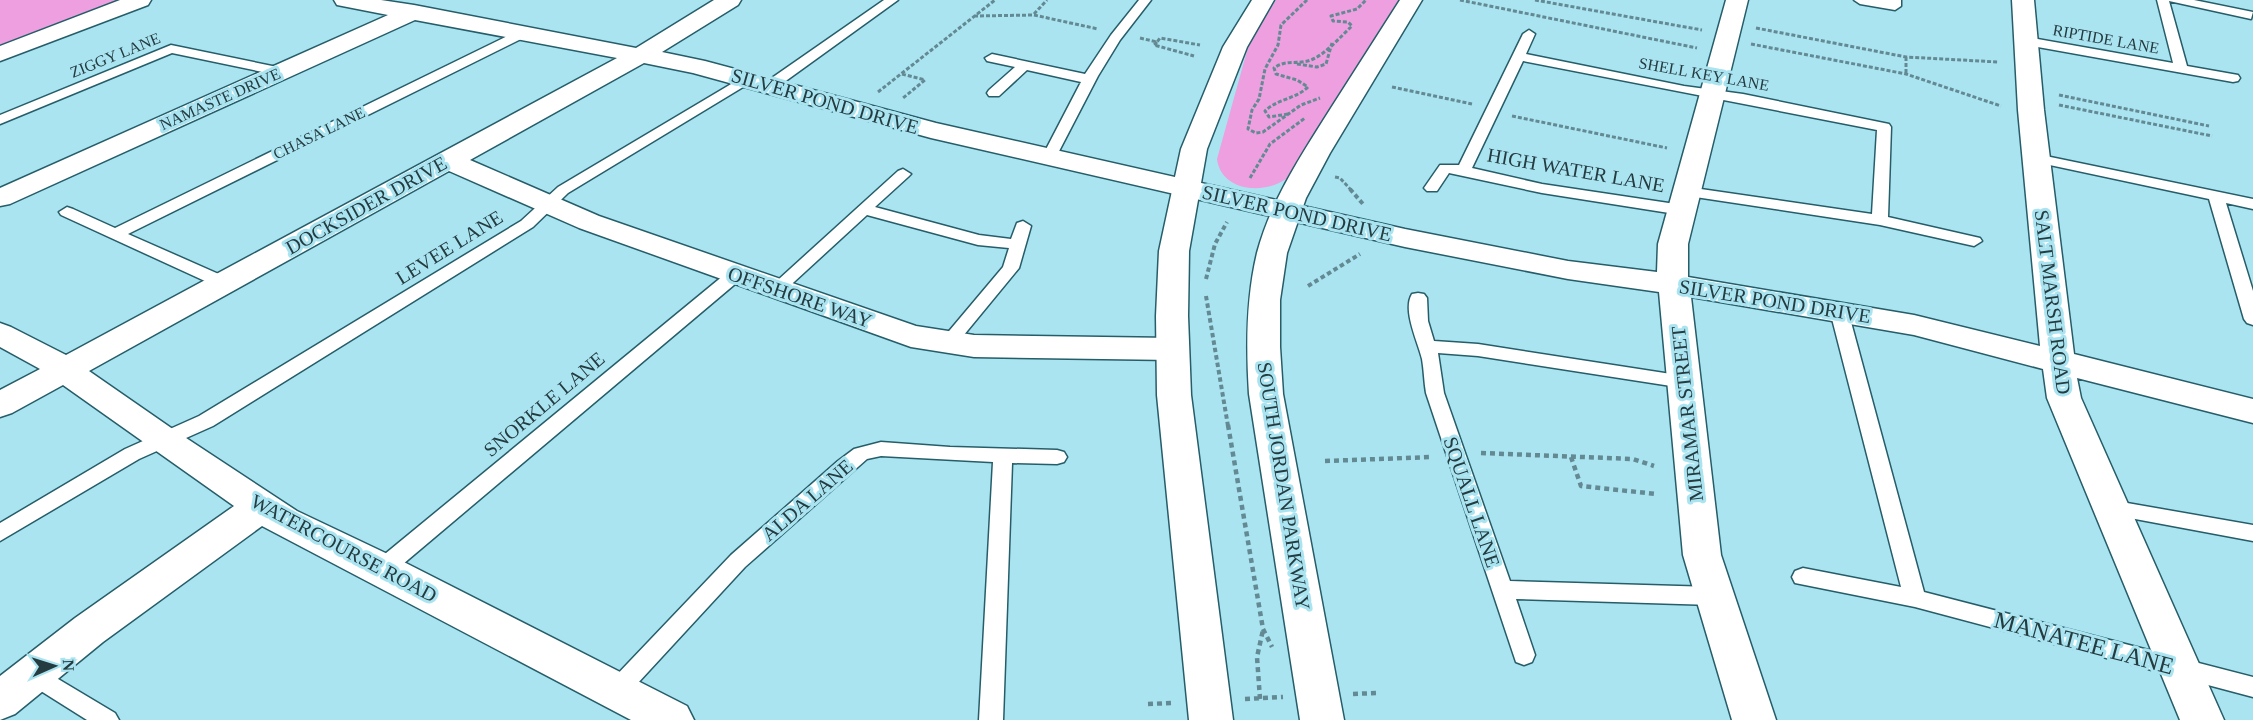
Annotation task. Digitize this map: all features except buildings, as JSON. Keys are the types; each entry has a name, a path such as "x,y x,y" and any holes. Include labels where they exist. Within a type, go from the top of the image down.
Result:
{"street":[{"path":"0,54 140,0"},
{"name":"SILVER POND DRIVE","path":"345,0 641,55 760,82 931,130 1507,259 1839,311 1933,329 2253,411"},
{"name":"NAMASTE DRIVE","path":"0,198 441,0"},
{"name":"DOCKSIDER DRIVE","path":"0,405 641,55 730,0"},
{"path":"1212,720 1177,438 1172,349 1174,251 1194,148 1234,47 1263,0"},
{"name":"SOUTH JORDAN PARKWAY","path":"1322,720 1263,366 1264,311 1273,250 1286,210 1306,170 1411,0"},
{"name":"MIRAMAR STREET","path":"1737,0 1684,201 1672,258 1702,555 1713,596 1754,720"},
{"name":"SALT MARSH ROAD","path":"2023,0 2036,158 2064,398 2202,720"},
{"name":"OFFSHORE WAY","path":"447,160 589,222 891,330 948,343 1000,347 1172,349"},
{"name":"WATERCOURSE ROAD","path":"0,334 49,359 284,521 382,568 672,720"},
{"path":"1,699 89,630 261,507"}],"lane":[{"name":"LEVEE LANE","path":"0,533 132,454 206,422 527,224 563,190 760,82 892,0"},
{"path":"1048,157 1102,54 1145,0"},
{"path":"1860,0 1895,6 1895,0"},
{"name":"RIPTIDE LANE","path":"2163,0 2181,69"},
{"path":"2175,0 2251,15"},
{"name":"CHASA LANE","path":"115,234 522,33"},
{"path":"1432,188 1445,168 1464,170 1529,34"},
{"name":"RIPTIDE LANE","path":"2026,42 2233,78"},
{"name":"ZIGGY LANE","path":"0,120 171,49 282,72"},
{"name":"SHELL KEY LANE","path":"1518,56 1884,127 1880,220"},
{"path":"992,58 1088,78"},
{"path":"994,93 1024,66"},
{"path":"2036,158 2253,204"},
{"name":"HIGH WATER LANE","path":"1464,170 1528,186 1880,220 1974,241"},
{"path":"776,288 903,174"},
{"path":"2216,196 2253,319"},
{"path":"864,209 978,240 1016,244"},
{"path":"67,212 224,282"},
{"path":"948,343 1008,273 1023,226"},
{"name":"SNORKLE LANE","path":"382,568 735,274"},
{"name":"SQUALL LANE","path":"1418,298 1419,321 1428,346 1435,393 1524,655"},
{"path":"1839,311 1915,598"},
{"path":"1428,346 1478,350 1684,382"},
{"name":"ALDA LANE","path":"617,690 738,561 852,459 861,454 881,449 1057,457"},
{"path":"991,720 1003,455"},
{"path":"2110,508 2253,533"},
{"name":"MANATEE LANE","path":"1803,577 1915,598 2253,687"},
{"path":"1502,590 1713,596"},
{"path":"33,674 107,720"}],"path":[{"path":"870,98 995,0"},
{"path":"974,16 1034,15 1047,0"},
{"path":"1307,0 1281,25 1278,45 1267,67 1248,129 1256,133 1263,132 1300,105 1324,97 1320,104"},
{"path":"1267,67 1274,68 1281,63 1312,59 1352,26 1348,22 1333,21 1331,16 1357,9 1366,0"},
{"path":"1460,0 1697,48"},
{"path":"1535,0 1702,30"},
{"path":"1755,28 1906,57 1998,62"},
{"path":"1194,56 1154,45 1160,38 1200,45"},
{"path":"1290,62 1312,67 1322,66 1326,64 1333,41"},
{"path":"1745,42 1906,74 2001,106"},
{"path":"1906,57 1906,74"},
{"path":"1274,68 1276,74 1300,81 1308,87 1291,99 1269,106 1265,111 1269,117 1288,114"},
{"path":"901,74 925,80 902,98"},
{"path":"1392,87 1667,148"},
{"path":"2059,95 2209,126"},
{"path":"2060,105 2212,136"},
{"path":"1246,185 1270,144 1311,113"},
{"path":"1340,178 1366,207"},
{"path":"1228,220 1210,260 1206,296 1263,630 1257,657 1260,699"},
{"path":"1308,286 1360,254"},
{"path":"1325,461 1466,452 1633,459 1654,466"},
{"path":"1571,457 1581,486 1656,494"},
{"path":"1342,694 1376,693"},
{"path":"1249,699 1294,697"},
{"path":"1148,704 1182,702"}],"shaded area":[{"path":"0,0 126,0 0,48"},
{"path":"1276,0 1400,0 1286,179 1266,187 1244,187 1226,178 1220,170 1217,159 1247,51 1252,38"}]}
